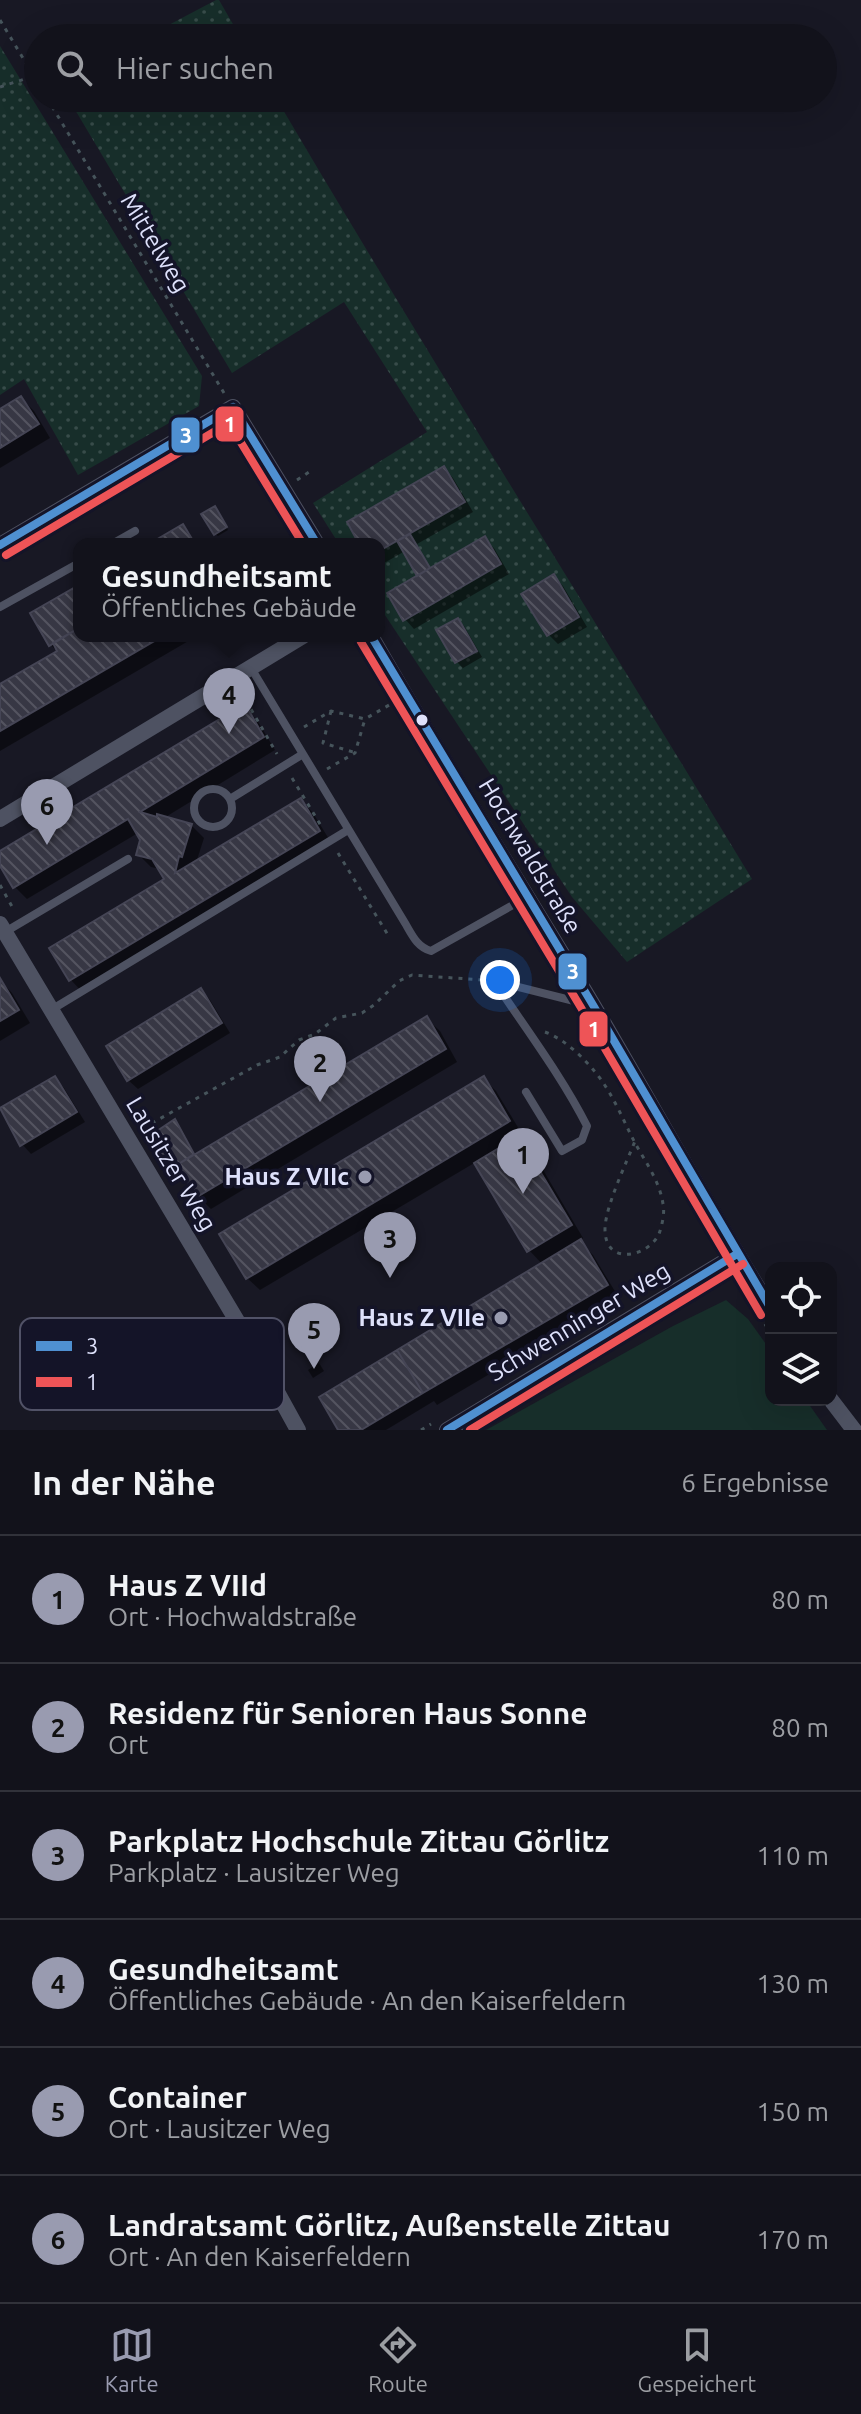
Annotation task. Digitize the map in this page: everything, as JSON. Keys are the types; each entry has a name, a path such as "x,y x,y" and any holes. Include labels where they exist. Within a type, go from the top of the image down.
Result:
{"street":[{"path":"0,545 233,407 313,538"},
{"path":"0,819 293,642"},
{"name":"Hochwaldstraße","path":"374,642 765,1299"},
{"name":"Lausitzer Weg","path":"2,930 235,1318"},
{"name":"Schwenninger Weg","path":"447,1430 737,1254"},
{"name":"Lausitzer Weg","path":"284,1405 298,1430"},
{"path":"836,1406 854,1430"}],"lane":[{"path":"123,538 135,531"},
{"path":"0,607 73,566"},
{"path":"251,668 417,944 423,949 431,951 527,897"},
{"path":"230,799 303,754"},
{"path":"220,791 230,799 230,817 221,826 209,827 198,820 196,802 203,792 220,791"},
{"path":"51,1010 348,830"},
{"path":"2,930 128,859"},
{"path":"494,981 593,1006"},
{"path":"494,981 559,1075 587,1126 582,1140 562,1151 526,1092"}],"path":[{"path":"0,20 24,60"},
{"path":"0,87 24,79"},
{"name":"Mittelweg","path":"55,112 233,407"},
{"path":"233,679 388,935"},
{"path":"290,735 331,711 365,719 405,696"},
{"path":"331,711 323,743 355,753"},
{"path":"315,776 355,753 365,719"},
{"path":"127,1137 257,1065 280,1057 299,1040 315,1034 336,1018 362,1013 399,981 412,975 494,981"},
{"path":"523,1023 558,1037 595,1071 607,1089 635,1141 653,1175 664,1206 659,1234 640,1251 618,1253 611,1250 605,1241 605,1224 635,1141"}],"green space":[{"path":"219,0 233,24 171,24"},
{"path":"0,46 24,85 24,112 40,112 202,376 199,406 78,475 24,379 0,395"},
{"path":"76,112 284,112 752,879 627,962 572,897 385,615 385,538 335,538 313,503 427,432 344,302 232,373"},
{"path":"726,1300 748,1319 765,1343 765,1406 810,1406 827,1430 486,1430"}],"building":[{"path":"21,396 39,424 0,448 0,409"},
{"path":"444,466 465,502 385,548 385,538 356,538 347,522"},
{"path":"215,506 227,527 214,535 201,514"},
{"path":"183,524 191,538 159,538"},
{"path":"410,534 430,568 417,576 397,541"},
{"path":"485,536 501,564 403,621 387,593"},
{"path":"554,574 579,617 547,636 521,594"},
{"path":"73,588 73,632 49,646 30,613"},
{"path":"458,618 477,651 455,663 436,630"},
{"path":"73,631 73,642 153,642 0,731 0,684 57,651 53,643"},
{"path":"245,704 264,737 140,812 192,824 175,873 301,798 320,831 69,981 49,948 164,879 152,859 136,855 140,840 128,819 13,888 0,866 0,851"},
{"path":"0,978 19,1010 0,1021"},
{"path":"201,988 222,1023 127,1081 106,1046"},
{"path":"427,1016 446,1049 197,1197 177,1165"},
{"path":"55,1076 77,1112 20,1146 0,1108"},
{"name":"Haus Z VIIc","path":"484,1076 510,1121 246,1279 219,1234"},
{"path":"175,1119 194,1154 177,1165 181,1170 174,1174 151,1135"},
{"path":"519,1136 572,1225 527,1252 474,1163"},
{"name":"Haus Z VIIe","path":"581,1239 608,1285 423,1393 397,1350"},
{"path":"397,1350 423,1393 361,1430 338,1430 319,1397"}],"transit line":[{"name":"3","path":"0,545 233,407 313,538"},
{"name":"1","path":"6,555 229,423 299,538"},
{"name":"1","path":"361,642 761,1315"},
{"name":"3","path":"375,642 765,1299"},
{"name":"3","path":"447,1430 737,1254"},
{"name":"1","path":"470,1430 743,1264"}],"place":[{"name":"Gesundheitsamt","path":"229,734"},
{"name":"Landratsamt Görlitz, Außenstelle Zittau","path":"47,845"},
{"name":"Residenz für Senioren Haus Sonne","path":"320,1102"},
{"name":"Haus Z VIIc","path":"365,1177"},
{"name":"Haus Z VIId","path":"523,1194"},
{"name":"Parkplatz Hochschule Zittau Görlitz","path":"390,1278"},
{"name":"Haus Z VIIe","path":"501,1318"},
{"name":"Container","path":"314,1369"}]}
